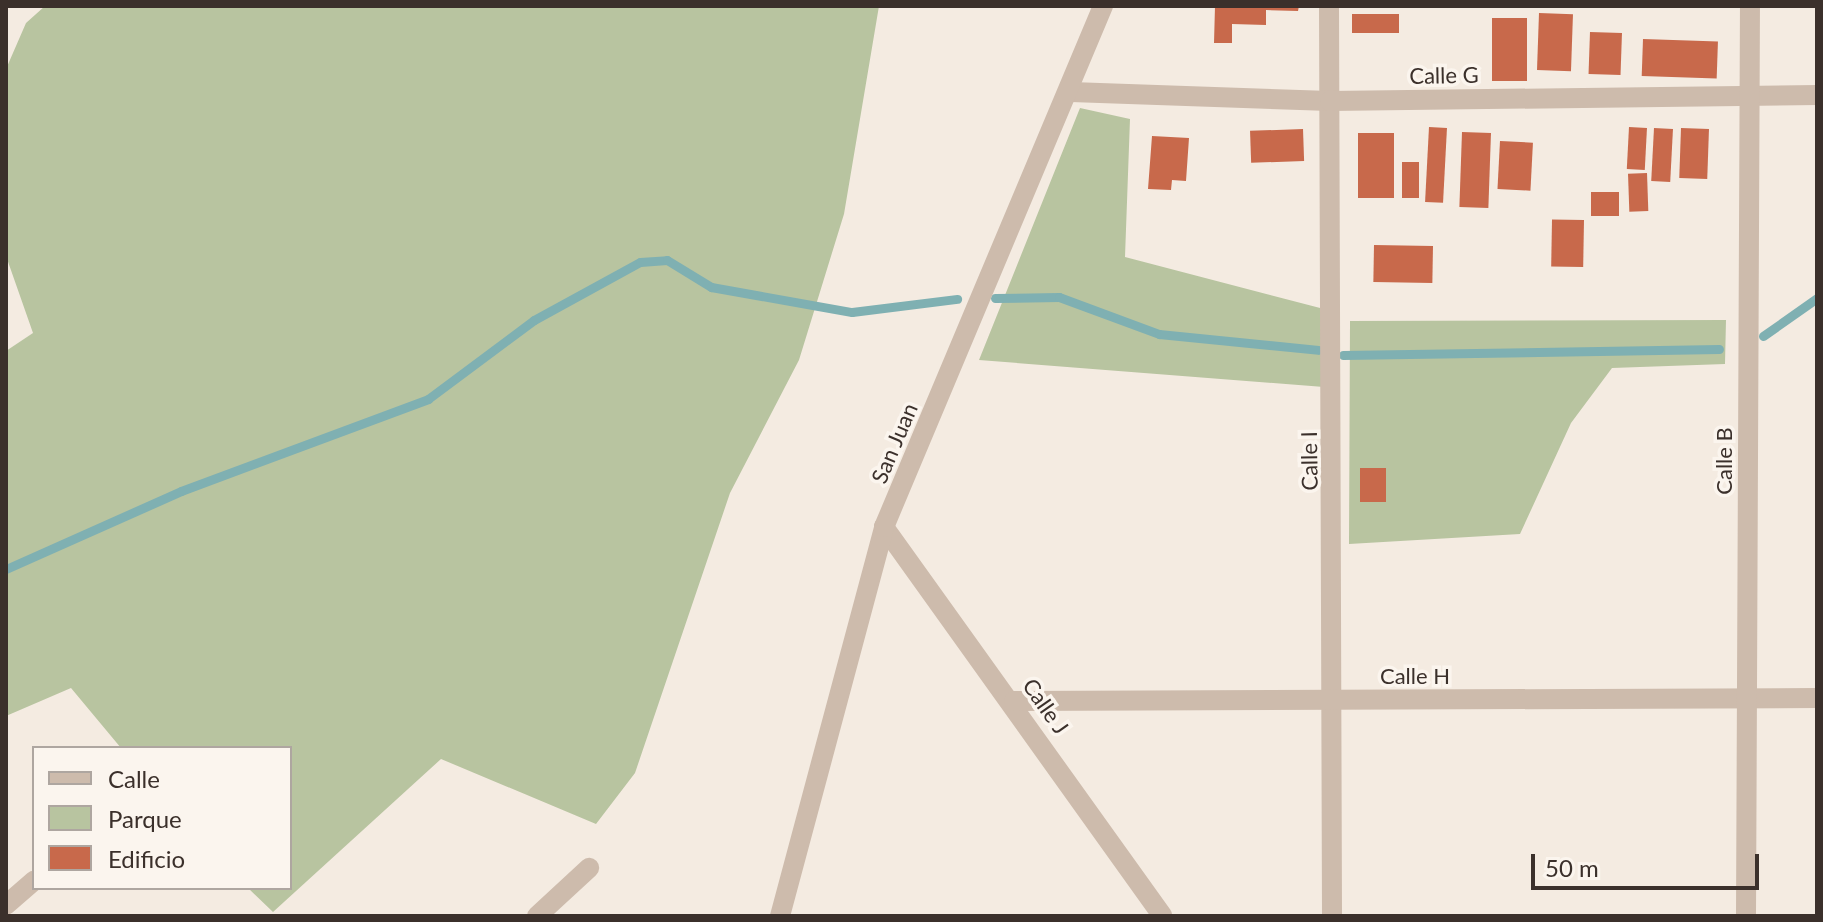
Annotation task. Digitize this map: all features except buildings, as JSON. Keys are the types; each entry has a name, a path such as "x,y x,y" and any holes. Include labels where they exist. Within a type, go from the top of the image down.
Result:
{"street":[{"name":"San Juan","path":"780,916 884,527 1071,92 1103,6"},
{"name":"Calle I","path":"1329,6 1335,700 1332,916"},
{"name":"Calle B","path":"1746,916 1750,6"},
{"name":"Calle G","path":"1071,92 1330,101 1817,95"},
{"name":"Calle J","path":"884,527 1014,701 1162,916"},
{"name":"Calle H","path":"1014,701 1817,698"},
{"path":"537,916 589,868"},
{"path":"6,905 32,883"}],"green space":[{"path":"45,6 879,6 844,214 799,360 730,493 635,773 596,824 441,759 273,912 250,890 292,890 292,746 119,746 71,688 6,716 6,351 33,333 6,256 6,69 26,23"},
{"path":"1080,108 1130,119 1125,257 1324,309 1324,387 979,360"},
{"path":"1726,320 1725,364 1612,368 1571,423 1520,534 1349,544 1350,321"}],"waterway":[{"path":"6,569 181,491 428,399 534,320 640,262 667,260 711,287 852,312 957,299"},
{"path":"995,298 1059,297 1159,334 1318,350"},
{"path":"1763,336 1817,298"},
{"path":"1343,355 1719,349"}]}
